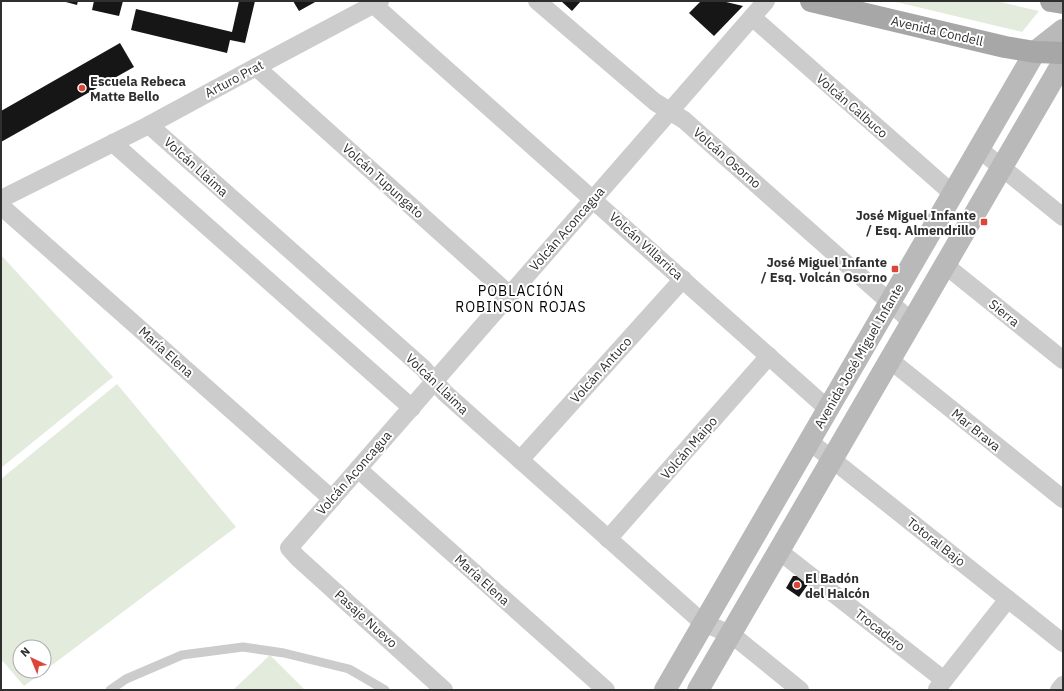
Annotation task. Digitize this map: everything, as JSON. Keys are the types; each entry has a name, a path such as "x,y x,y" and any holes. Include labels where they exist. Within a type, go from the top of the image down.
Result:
{"main road":[{"name":"Avenida Condell","path":"811,1 1005,47 1035,52 1063,53"},
{"path":"1051,1 1063,3"},
{"name":"Avenida José Miguel Infante","path":"664,690 1035,52 1063,30"},
{"path":"698,690 1063,62"}],"street":[{"name":"Volcán Osorno","path":"537,1 655,102 684,120 912,322"},
{"name":"Volcán Aconcagua","path":"289,548 766,1"},
{"name":"Arturo Prat","path":"1,199 149,125 377,3"},
{"name":"Volcán Villarrica","path":"377,3 593,200 828,409"},
{"name":"Volcán Calbuco","path":"752,17 953,194"},
{"name":"Volcán Tupungato","path":"256,67 510,295"},
{"name":"Volcán Llaima","path":"149,125 417,363 445,393 703,623 730,634 800,690"},
{"path":"113,143 412,408"},
{"path":"979,149 1062,213"},
{"name":"María Elena","path":"1,206 332,499"},
{"name":"Sierra","path":"945,266 1063,360"},
{"name":"Volcán Antuco","path":"520,460 683,279"},
{"name":"Volcán Maipo","path":"608,539 769,356"},
{"name":"Mar Brava","path":"890,360 1061,492"},
{"name":"Totoral Bajo","path":"809,441 1063,643"},
{"name":"María Elena","path":"358,469 606,690"},
{"name":"Pasaje Nuevo","path":"289,548 298,558 444,690"},
{"name":"Trocadero","path":"779,551 940,685"},
{"path":"940,685 1008,599"},
{"path":"1059,690 1063,686"}],"lane":[{"path":"110,690 126,680 182,655 243,647 284,653 349,669 385,690"}],"shaded area":[{"path":"892,1 996,1 1039,11 1022,32"},
{"path":"1,255 113,377 1,468"},
{"path":"117,384 236,527 52,665 52,639 12,639 12,672 1,659 1,479"},
{"path":"270,655 305,690 233,690"},
{"path":"18,679 33,679 24,686"}],"building":[{"path":"62,1 78,1 77,5"},
{"path":"94,1 123,1 119,16 92,10"},
{"path":"239,1 255,1 245,43 230,40 227,53 131,30 136,9 232,32"},
{"path":"293,1 317,1 299,11"},
{"path":"561,1 581,1 572,11"},
{"path":"701,1 722,1 743,6 714,36 689,13"},
{"path":"120,43 134,67 1,142 1,111"},
{"name":"El Badón del Halcón","path":"793,576 798,576 809,583 799,597 786,588"}],"place":[{"name":"Escuela Rebeca Matte Bello","path":"82,88"},
{"name":"José Miguel Infante / Esq. Almendrillo","path":"984,222"},
{"name":"José Miguel Infante / Esq. Volcán Osorno","path":"895,269"},
{"name":"El Badón del Halcón","path":"797,585"}],"district":[{"name":"POBLACIÓN ROBINSON ROJAS","path":"521,300"}]}
